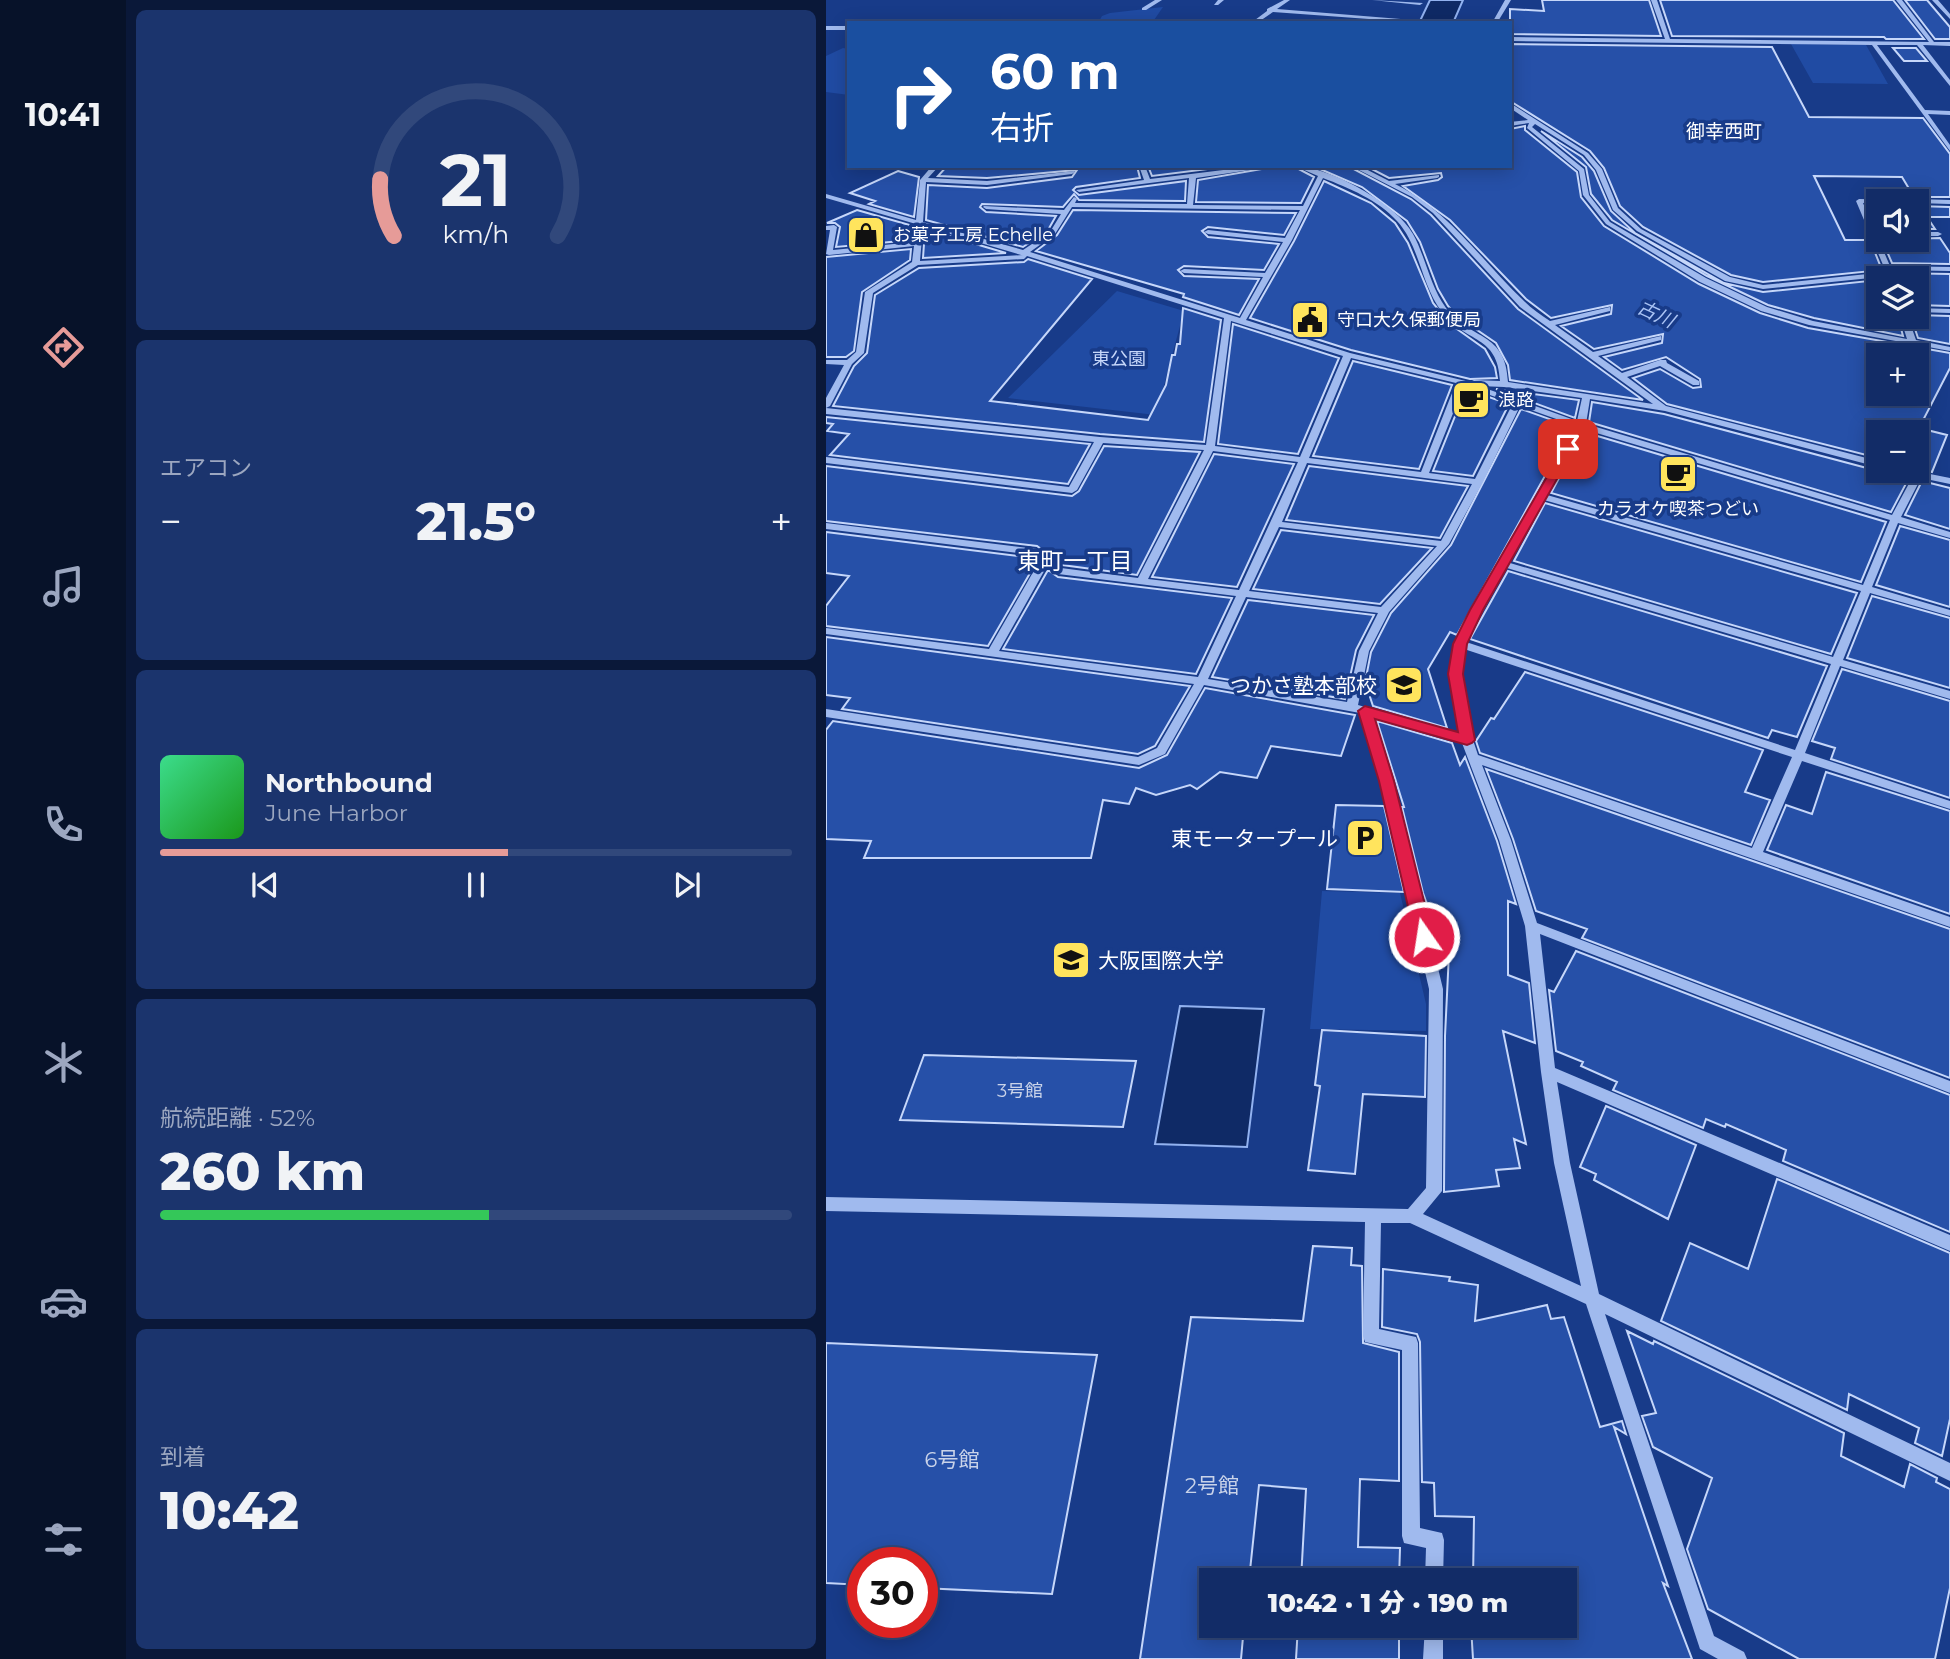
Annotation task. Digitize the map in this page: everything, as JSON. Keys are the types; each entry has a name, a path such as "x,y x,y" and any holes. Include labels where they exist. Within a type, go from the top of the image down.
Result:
{"street":[{"path":"1144,9 1159,0"},
{"path":"1255,21 1287,0"},
{"path":"1375,0 1420,3"},
{"path":"1494,21 1507,0"},
{"path":"1654,0 1668,41"},
{"path":"1899,0 1933,44"},
{"path":"1935,0 1950,17"},
{"path":"1335,21 1342,7"},
{"path":"1269,10 1410,20"},
{"path":"826,27 847,28"},
{"path":"1512,39 1950,44"},
{"path":"1873,43 1950,149"},
{"path":"1918,43 1950,84"},
{"path":"1512,106 1586,153 1599,169 1615,209 1639,230 1728,279 1763,287 1866,276"},
{"path":"1925,112 1950,113"},
{"path":"1512,124 1534,121"},
{"path":"1534,121 1528,127 1582,170 1586,195 1608,223 1664,258 1764,309 1812,323 1913,343"},
{"path":"916,262 923,180 934,168"},
{"path":"1143,168 1148,182"},
{"path":"1079,190 1236,168"},
{"path":"1304,168 1343,182 1373,200 1407,229 1441,304 1451,318 1495,348 1503,357 1504,384"},
{"path":"1358,168 1414,196 1434,212 1522,305 1665,408"},
{"path":"923,180 987,183 1071,169 1079,190 1069,209 1053,233 1024,253"},
{"path":"1242,321 1306,208 1322,174"},
{"path":"1190,205 1193,176"},
{"path":"1387,183 1437,176"},
{"path":"826,196 1024,253 1348,355 1461,383 1581,425 1950,535"},
{"path":"1866,201 1859,201 1866,215"},
{"path":"1929,201 1950,202"},
{"path":"986,207 1069,209 1190,205 1306,208"},
{"path":"826,228 834,228 829,253 917,244"},
{"path":"1208,232 1288,240"},
{"path":"1929,234 1938,234"},
{"path":"1036,257 916,262 869,292 860,353 849,363 826,408 1100,440 1210,448 1478,482"},
{"path":"1929,270 1950,269"},
{"path":"1184,271 1268,275"},
{"path":"1548,324 1607,309"},
{"path":"1929,310 1950,310"},
{"path":"1141,582 1210,448 1228,317"},
{"path":"1908,329 1913,343"},
{"path":"1592,355 1658,338"},
{"path":"1929,346 1950,349"},
{"path":"826,713 1139,761 1161,751 1202,681 1276,524 1348,355"},
{"path":"826,362 849,363"},
{"path":"1621,376 1662,363 1696,383"},
{"path":"1461,383 1504,384 1665,408 1866,461"},
{"path":"1424,475 1461,383"},
{"path":"1586,397 1581,425 1460,644 1455,674 1472,757 1505,840 1531,926 1562,1163 1592,1298 1707,1642 1737,1659"},
{"path":"1411,1216 1434,1191 1436,989 1387,781 1359,709 1364,652 1384,611 1444,544 1517,403"},
{"path":"826,460 1072,490 1100,440"},
{"path":"1929,477 1950,481"},
{"path":"1755,854 1798,757 1895,519 1915,483"},
{"path":"1542,496 1950,613"},
{"path":"1276,524 1444,544"},
{"path":"826,526 1037,552 1058,571 1384,611"},
{"path":"992,654 1045,561"},
{"path":"1504,564 1950,695"},
{"path":"826,631 1202,681 1359,709 1467,740"},
{"path":"1460,644 1950,805"},
{"path":"1472,757 1950,922"},
{"path":"1531,926 1950,1087"},
{"path":"1548,1072 1950,1243"},
{"path":"826,1204 1411,1216 1592,1298 1950,1472"},
{"path":"1373,1216 1371,1336 1410,1343 1411,1536 1435,1540 1434,1568"},
{"path":"1433,1659 1434,1638"}],"green space":[{"path":"1163,7 1153,21 1099,21 1102,16"},
{"path":"1791,44 1866,45 1888,84 1813,83"},
{"path":"847,49 847,95 826,92 826,56"},
{"name":"東公園","path":"1117,291 1184,311 1156,415 1008,398"},
{"path":"1322,891 1400,893 1426,1004 1426,1031 1310,1029"}],"shaded area":[{"path":"1430,0 1463,0 1454,21 1420,21"},
{"path":"1180,1006 1264,1009 1247,1147 1155,1144"}],"building":[{"path":"1542,0 1649,0 1661,36 1512,34 1510,9 1544,11"},
{"path":"1660,0 1893,0 1924,39 1672,36"},
{"path":"1905,0 1927,0 1950,27 1950,39 1935,39"},
{"path":"1512,44 1772,47 1809,117 1923,118 1950,154 1950,197 1929,197 1929,189 1909,189 1902,177 1814,176 1845,240 1866,240 1866,252 1875,252 1880,266 1866,266 1866,272 1763,282 1731,275 1643,227 1620,206 1604,168 1590,151 1512,102"},
{"path":"1893,48 1916,48 1927,61 1904,61"},
{"path":"1525,126 1525,130 1577,172 1581,197 1604,226 1699,284 1760,313 1808,328 1893,343 1866,343 1866,406 1929,406 1929,349 1950,353 1950,368 1923,420 1866,420 1866,455 1667,404 1633,378 1660,369 1693,388 1701,387 1700,379 1666,357 1622,370 1604,357 1662,343 1663,334 1594,349 1561,326 1611,314 1612,305 1551,318 1526,299 1450,220 1403,186 1438,180 1442,177 1441,173 1389,178 1370,168 1512,168 1512,129"},
{"path":"1541,131 1582,157 1594,171 1611,211 1635,233 1724,283 1763,292 1866,281 1866,329 1768,305 1707,276 1612,220 1591,194 1586,167"},
{"path":"945,168 1138,168 1140,178 1076,187 1073,190 1079,195 1186,181 1185,201 1079,200 1074,194 1063,207 982,204 980,207 986,212 1056,216 1048,230 1023,247 926,220 928,185 987,188 1072,177 1077,170 987,178 938,176"},
{"path":"1149,168 1216,168 1152,176"},
{"path":"1267,168 1297,168 1314,177 1301,203 1196,202 1198,180"},
{"path":"1318,168 1352,168 1411,199 1431,215 1518,309 1643,400 1510,380 1508,365 1496,343 1458,317 1448,306 1438,289 1420,242 1407,221 1362,187"},
{"path":"898,171 919,177 914,217 869,204 875,201 850,193"},
{"path":"1324,181 1371,203 1395,223 1408,243 1433,303 1450,324 1485,349 1495,367 1497,378 1470,379 1351,350 1250,318 1294,241"},
{"path":"1929,206 1950,207 1950,217 1929,217"},
{"path":"857,210 913,226 912,240 836,247 840,227 835,223 827,223"},
{"path":"1073,210 1296,213 1284,235 1208,227 1202,231 1208,237 1279,244 1264,270 1184,266 1178,270 1184,276 1259,279 1239,315 1183,297 1184,294 1036,251 1057,235"},
{"path":"925,229 1006,253 923,258"},
{"path":"1929,238 1940,238 1950,253 1950,264 1892,263 1887,252 1929,252"},
{"path":"911,249 910,260 862,292 854,351 846,357 826,357 826,257"},
{"path":"1028,259 1092,279 990,401 1148,420 1166,385 1172,355 1175,355 1177,344 1180,344 1183,308 1221,320 1204,442 833,406 854,366 867,353 875,295 919,268 1024,262"},
{"path":"1929,274 1950,274 1950,306 1929,305"},
{"path":"1929,315 1950,316 1950,344 1918,338 1915,329 1929,329"},
{"path":"1233,324 1339,358 1298,454 1218,444"},
{"path":"1868,329 1901,329 1903,336"},
{"path":"1353,361 1452,385 1419,469 1313,456"},
{"path":"1466,389 1509,404 1473,476 1433,471"},
{"path":"1496,389 1579,400 1575,418"},
{"path":"1592,402 1664,414 1866,468 1866,483 1906,483 1891,512 1589,422"},
{"path":"1521,409 1572,427 1457,635 1450,632 1428,669 1447,728 1373,706 1366,685 1363,693 1371,652 1391,613 1451,545"},
{"path":"826,417 1090,444 1068,484 830,455 849,434 827,431 833,424 826,423"},
{"path":"1929,430 1947,435 1932,472 1929,471"},
{"path":"1584,432 1886,522 1861,582 1551,493"},
{"path":"1104,446 1200,452 1137,575 1062,565 1037,546 826,521 826,466 1072,496 1079,491"},
{"path":"1214,454 1294,464 1237,587 1152,577"},
{"path":"1309,466 1468,486 1440,538 1286,520"},
{"path":"1921,483 1950,488 1950,529 1905,515"},
{"path":"1545,503 1857,593 1831,654 1514,561"},
{"path":"1900,526 1950,540 1950,607 1876,585"},
{"path":"1281,530 1432,548 1380,604 1253,589"},
{"path":"826,532 1033,558 1037,561 988,646 826,626 826,606 849,576 826,573"},
{"path":"1048,570 1058,577 1232,598 1196,674 1003,649"},
{"path":"1508,571 1827,666 1797,737 1772,730 1768,738 1470,639"},
{"path":"1872,596 1950,618 1950,688 1847,658"},
{"path":"1248,600 1374,615 1356,650 1345,699 1212,677"},
{"path":"826,637 1190,686 1155,746 1138,754 842,709 850,698 826,695"},
{"path":"1842,669 1950,701 1950,798 1831,759 1835,748 1812,741"},
{"path":"1525,672 1763,750 1745,792 1770,800 1751,845 1480,753 1476,741"},
{"path":"1205,688 1355,715 1341,756 1271,746 1257,778 1220,772 1197,789 1190,785 1156,795 1136,788 1129,804 1103,800 1091,858 864,858 871,841 826,839 826,730 833,721 1139,768 1167,755"},
{"path":"1377,721 1452,743 1460,765 1465,757 1497,841 1516,904 1508,901 1508,975 1529,983 1535,1043 1503,1031 1526,1144 1514,1139 1520,1168 1496,1170 1499,1186 1444,1192 1445,1036 1449,953 1445,953 1447,912 1431,915 1423,893 1404,807"},
{"path":"1486,769 1950,929 1950,1078 1582,938 1587,929 1536,911 1513,839"},
{"path":"1826,772 1950,811 1950,914 1767,850 1786,805 1812,814"},
{"path":"1336,805 1384,806 1404,892 1327,889"},
{"path":"1576,951 1950,1095 1950,1232 1783,1161 1786,1150 1726,1124 1725,1127 1706,1119 1703,1128 1613,1090 1617,1082 1581,1066 1583,1062 1556,1051 1549,990 1554,992"},
{"path":"1322,1030 1426,1036 1425,1097 1363,1094 1355,1174 1308,1170 1320,1086 1315,1085"},
{"path":"924,1055 1136,1061 1123,1127 900,1120"},
{"path":"1606,1106 1696,1145 1668,1219 1594,1180 1596,1174 1580,1167"},
{"path":"1777,1179 1950,1253 1950,1419 1942,1456 1915,1443 1919,1428 1849,1394 1847,1410 1661,1321 1690,1243 1748,1269"},
{"path":"1313,1246 1352,1248 1351,1265 1362,1266 1363,1343 1399,1352 1399,1481 1360,1479 1358,1547 1400,1548 1399,1568 1302,1568 1306,1489 1259,1485 1250,1568 1199,1568 1199,1638 1243,1638 1241,1659 1140,1659 1191,1317 1303,1321"},
{"path":"1383,1269 1450,1277 1449,1281 1478,1285 1475,1321 1547,1305 1551,1319 1564,1317 1600,1427 1622,1421 1626,1434 1614,1427 1668,1586 1663,1583 1692,1659 1473,1659 1472,1638 1577,1638 1577,1568 1473,1568 1474,1517 1435,1516 1434,1483 1422,1482 1420,1342 1417,1334 1382,1327"},
{"path":"1627,1331 1653,1344 1654,1341 1844,1433 1841,1456 1904,1487 1910,1464 1937,1478 1936,1482 1950,1489 1950,1588 1935,1659 1799,1659 1708,1609 1687,1549 1712,1478 1653,1447 1642,1416 1656,1413"},
{"path":"826,1343 1097,1355 1052,1594 938,1589 938,1547 847,1547 847,1584 826,1583"},
{"path":"1297,1638 1399,1638 1399,1659 1296,1659"}],"place":[{"name":"お菓子工房 Echelle","path":"866,235"},
{"name":"守口大久保郵便局","path":"1310,320"},
{"name":"浪路","path":"1471,400"},
{"name":"カラオケ喫茶つどい","path":"1678,474"},
{"name":"つかさ塾本部校","path":"1404,685"},
{"name":"東モータープール","path":"1365,838"},
{"name":"大阪国際大学","path":"1071,960"}],"district":[{"name":"御幸西町","path":"1724,131"},
{"name":"東町一丁目","path":"1075,561"}],"route":[{"path":"1424,937 1387,781 1365,711 1467,740 1455,674 1460,644 1476,610 1568,449"}],"water label":[{"name":"古川","path":"1656,314"}]}
